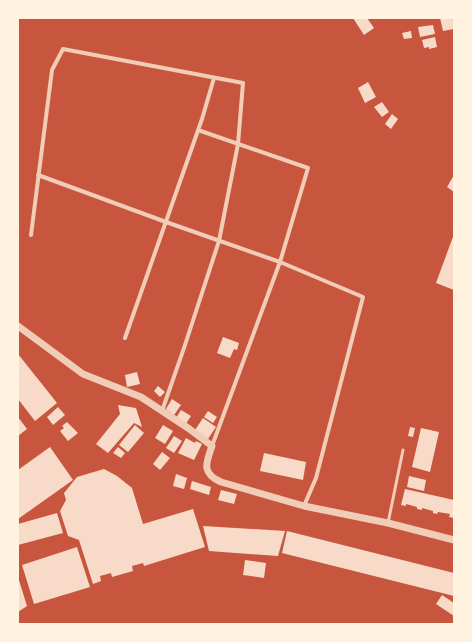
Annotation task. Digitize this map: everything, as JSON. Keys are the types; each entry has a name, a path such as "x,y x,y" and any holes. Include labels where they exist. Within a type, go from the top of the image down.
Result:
{"street":[{"path":"31,235 52,70 62,49 242,83 238,144 219,241 162,411"},
{"path":"125,338 198,130 214,78"},
{"path":"198,130 308,168 280,262 207,461 207,468 210,476 222,482 304,506 388,523 454,540"},
{"path":"38,175 280,262 363,297 316,478 304,506"},
{"path":"18,326 83,374 141,398 188,428 212,446"}],"lane":[{"path":"388,523 404,450"}],"building":[{"path":"353,18 367,18 374,28 364,35"},
{"path":"440,18 452,18 454,20 454,29 443,31"},
{"path":"433,25 435,34 420,37 418,27"},
{"path":"411,31 412,38 404,39 402,33"},
{"path":"435,37 437,47 429,49 429,47 424,48 422,40"},
{"path":"368,82 376,97 365,103 358,88"},
{"path":"382,102 389,112 382,117 374,107"},
{"path":"392,114 398,119 391,129 385,124"},
{"path":"454,175 454,192 447,187"},
{"path":"454,234 454,290 436,283"},
{"path":"223,337 239,343 237,350 234,349 230,358 217,353"},
{"path":"18,354 57,403 35,421 18,399"},
{"path":"137,372 140,384 127,387 125,375"},
{"path":"158,386 165,392 160,397 154,391"},
{"path":"172,399 181,405 174,415 166,409"},
{"path":"118,405 136,408 142,427 134,423 108,453 96,444 120,414"},
{"path":"58,407 65,415 53,425 47,417"},
{"path":"181,410 191,416 185,425 176,418"},
{"path":"208,411 217,417 213,423 204,417"},
{"path":"18,417 27,429 18,436"},
{"path":"203,418 216,427 208,439 195,430"},
{"path":"67,422 78,433 68,441 60,431 64,428 62,426"},
{"path":"135,425 144,433 128,452 119,445"},
{"path":"163,425 173,431 165,444 155,438"},
{"path":"410,427 415,428 413,437 408,436"},
{"path":"421,428 439,432 430,472 412,467"},
{"path":"174,436 182,441 174,453 166,448"},
{"path":"186,438 195,443 196,441 202,444 194,460 178,453"},
{"path":"50,447 73,480 18,519 18,470"},
{"path":"118,447 125,453 121,458 113,453"},
{"path":"162,452 170,458 160,470 153,464"},
{"path":"264,453 306,462 303,480 260,471"},
{"path":"104,469 117,476 132,488 143,524 193,509 205,547 144,566 143,563 132,566 133,571 112,577 111,573 100,576 101,581 93,584 79,540 68,536 60,511 66,500 64,493 77,477"},
{"path":"176,474 187,478 184,489 173,486"},
{"path":"409,476 426,480 424,491 407,487"},
{"path":"192,481 211,487 209,495 190,489"},
{"path":"405,489 454,500 454,518 449,517 450,514 438,512 437,514 433,513 433,511 422,508 422,510 417,509 417,507 406,504 406,506 401,505"},
{"path":"221,490 237,494 234,504 218,500"},
{"path":"57,513 63,533 18,545 18,524"},
{"path":"203,526 285,531 278,556 209,551"},
{"path":"287,531 454,573 454,596 282,553"},
{"path":"77,547 90,587 34,604 22,565"},
{"path":"245,560 266,563 264,578 243,575"},
{"path":"18,577 27,606 18,612"},
{"path":"442,595 454,603 454,616 436,604"}]}
